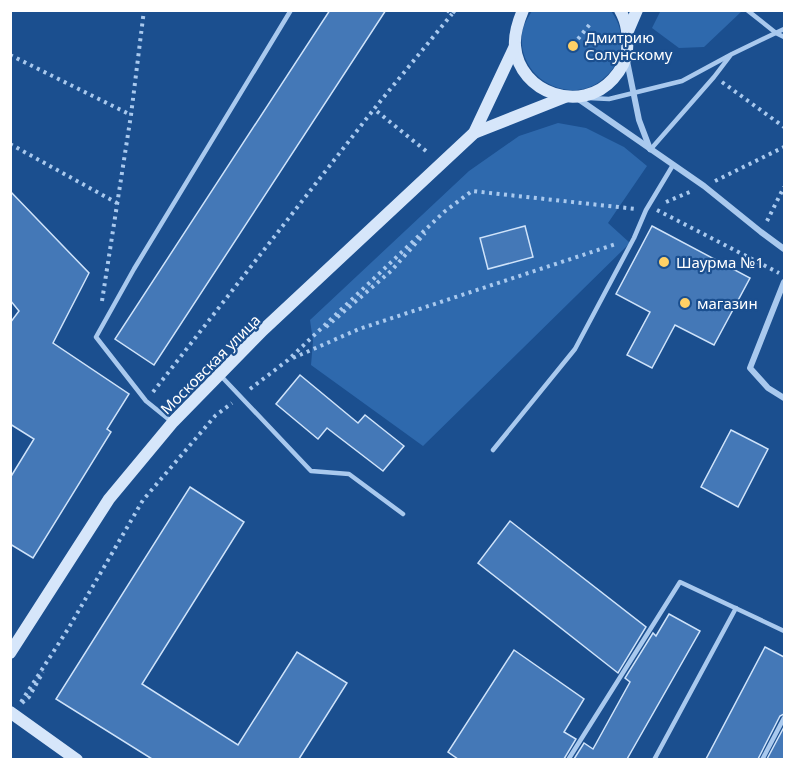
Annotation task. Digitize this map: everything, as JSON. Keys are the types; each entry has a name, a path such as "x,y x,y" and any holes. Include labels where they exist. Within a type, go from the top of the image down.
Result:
{"main road":[{"path":"511,10 516,27"},
{"name":"Московская улица","path":"524,10 516,27 515,46 519,63 526,76 540,88 571,97"},
{"path":"620,10 628,31 627,57"},
{"path":"628,31 637,10"},
{"name":"Московская улица","path":"10,653 109,499 172,422 263,330 474,133 515,46"},
{"name":"Московская улица","path":"474,133 571,97 596,93 608,85 619,73 627,57"},
{"path":"12,713 77,759"}],"street":[{"path":"627,57 639,120 650,150"},
{"path":"571,97 704,186 784,249"},
{"path":"784,282 750,368 768,388 784,398"}],"lane":[{"path":"172,422 146,401 96,337 134,269 291,10"},
{"path":"747,10 784,37"},
{"path":"571,97 609,99 682,81 784,29"},
{"path":"650,150 732,54"},
{"path":"493,450 575,350 634,238 646,210 673,165"},
{"path":"219,374 311,471 349,474 403,514"},
{"path":"568,759 680,582 784,631"},
{"path":"654,759 736,608"},
{"path":"762,759 784,718"}],"path":[{"path":"101,303 131,115 144,10"},
{"path":"146,401 374,109 453,12 447,10"},
{"path":"578,39 590,24"},
{"path":"10,55 131,115"},
{"path":"714,77 784,127"},
{"path":"374,109 426,151"},
{"path":"10,144 117,203"},
{"path":"784,147 653,208 784,276"},
{"path":"761,232 784,187"},
{"path":"250,389 288,360 391,271 444,212 469,193 646,210"},
{"path":"288,360 359,329 634,238"},
{"path":"22,704 29,697 144,500 215,416 240,396"},
{"path":"12,713 68,629 143,500 201,433"}],"shaded area":[{"path":"661,10 742,11 704,47 679,48 652,28"},
{"path":"532,11 611,11 620,31 620,54 616,64 605,77 592,86 578,90 550,85 529,65 523,52 523,29"},
{"path":"558,123 586,128 624,147 647,166 608,223 630,243 423,446 311,365 313,341 310,320 469,171 519,136"}],"building":[{"path":"330,10 386,10 154,365 115,339"},
{"path":"10,191 89,273 53,343 129,394 107,429 111,432 33,558 10,544 10,478 34,439 10,424 10,323 19,311 10,300"},
{"path":"525,226 533,257 488,269 480,238"},
{"name":"магазин","path":"652,226 750,278 714,345 675,325 652,368 627,355 650,312 616,294"},
{"path":"300,375 358,423 365,415 404,446 383,471 327,428 318,439 276,404"},
{"path":"731,430 768,449 738,507 701,487"},
{"path":"190,487 244,522 142,684 238,745 297,652 347,683 299,759 152,759 56,699"},
{"path":"510,521 646,627 618,673 478,563"},
{"path":"669,614 700,631 627,759 574,759 584,743 593,749 630,682 625,678 653,633 656,636"},
{"path":"765,647 784,657 784,714 780,716 758,759 706,759"},
{"path":"514,650 584,699 564,732 576,739 564,759 458,759 448,752"},
{"path":"784,727 784,759 767,759"}],"place":[{"name":"Дмитрию Солунскому","path":"573,46"},
{"name":"Шаурма №1","path":"664,262"},
{"name":"магазин","path":"685,303"}]}
